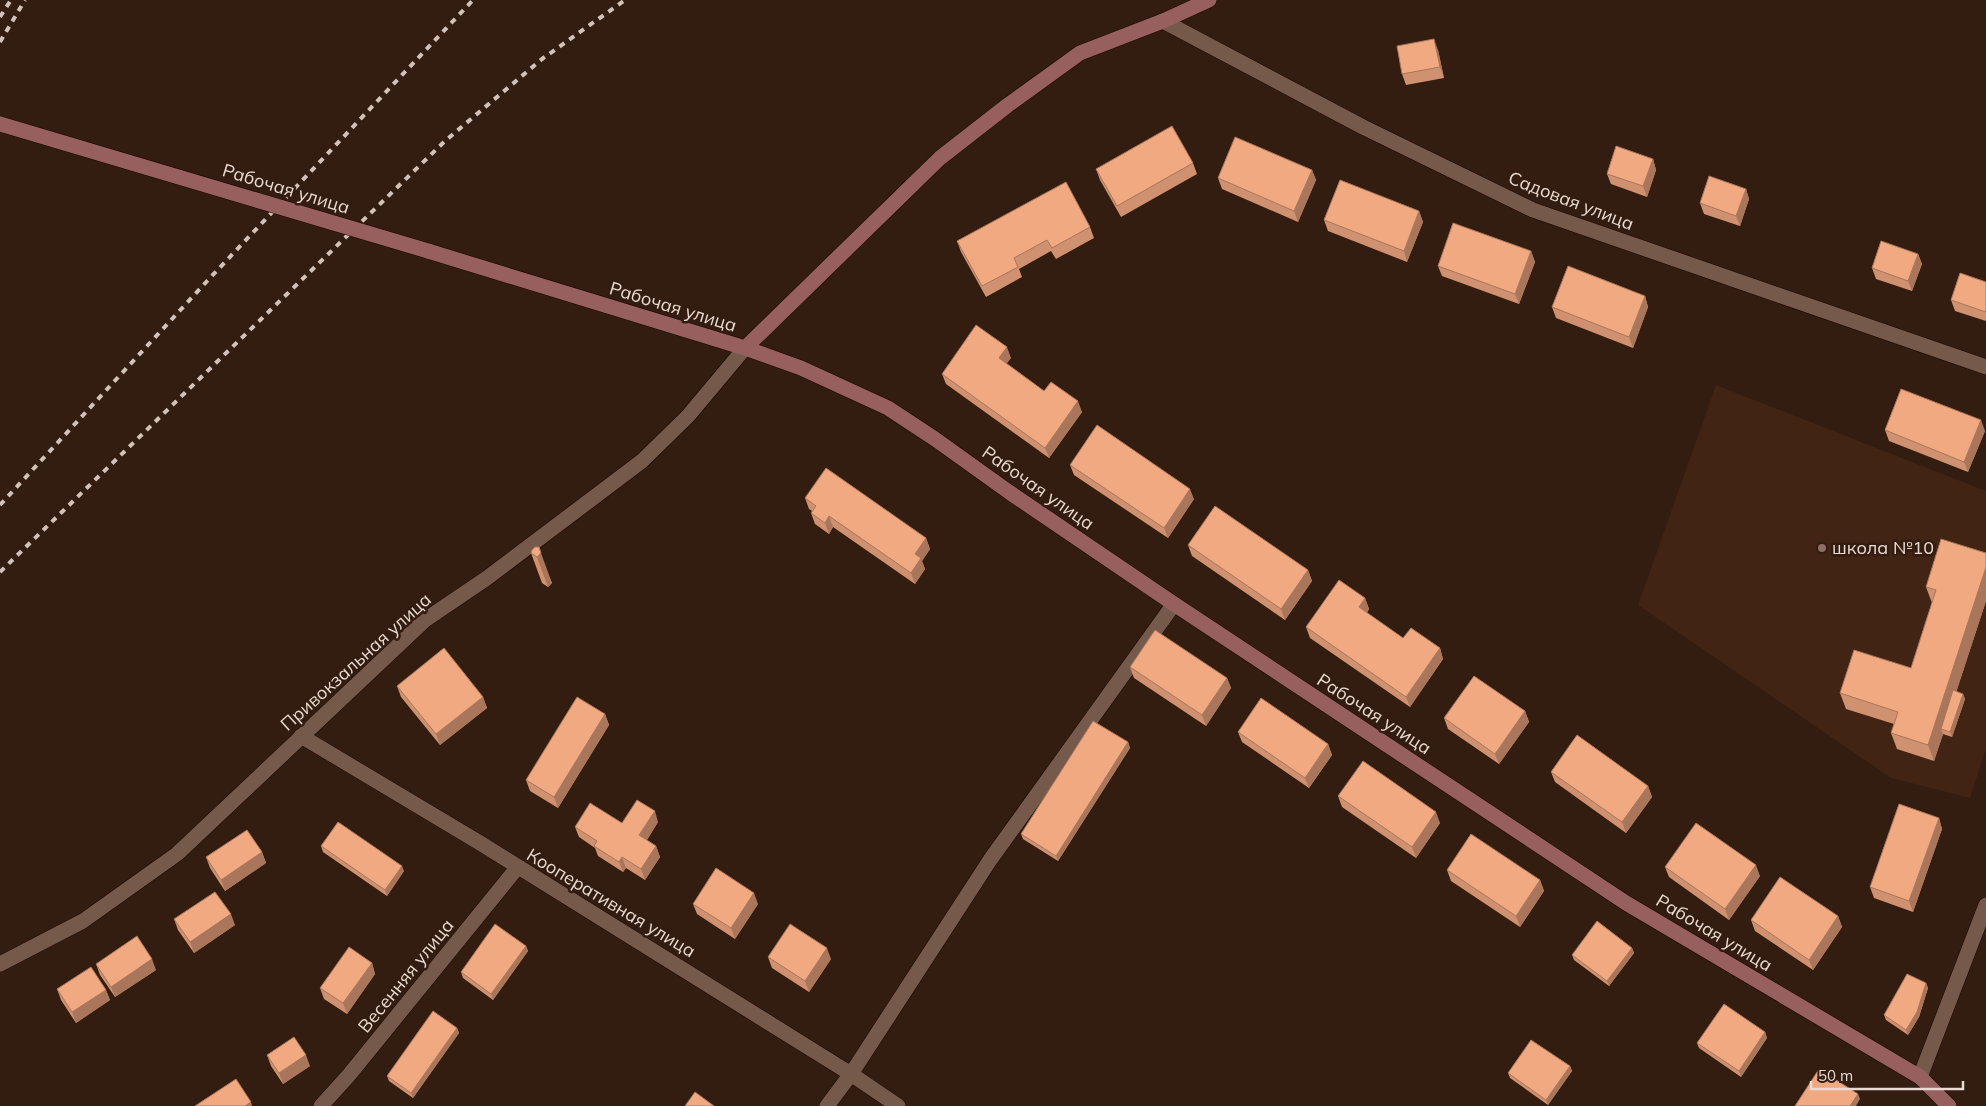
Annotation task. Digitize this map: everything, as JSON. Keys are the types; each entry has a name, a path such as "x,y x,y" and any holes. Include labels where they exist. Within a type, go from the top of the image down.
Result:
{"street":[{"path":"745,348 948,152 1080,53 1163,21 1209,0"},
{"name":"Садовая улица","path":"1163,21 1363,127 1533,210 1986,367"},
{"name":"Рабочая улица","path":"0,124 428,251 745,348 801,368 888,408 1174,604 1626,903 1920,1077 1949,1106"},
{"name":"Привокзальная улица","path":"0,964 83,922 169,860 425,620 486,578 642,461 688,416 745,348"},
{"path":"826,1106 851,1074 990,860 1174,604"},
{"name":"Кооперативная улица","path":"301,736 480,843 517,868 851,1074 898,1106"},
{"name":"Весенняя улица","path":"322,1106 517,868"},
{"path":"1920,1077 1986,905"}],"shaded area":[{"name":"школа №10","path":"1716,385 1986,491 1986,749 1970,798 1891,778 1638,605"}],"building":[{"path":"1434,39 1440,67 1402,74 1397,46"},
{"path":"1172,126 1193,163 1117,206 1096,169"},
{"path":"1235,137 1312,170 1294,211 1218,178"},
{"path":"1616,146 1653,159 1643,186 1607,174"},
{"path":"1709,176 1746,189 1736,216 1700,203"},
{"path":"1340,180 1419,211 1404,251 1324,220"},
{"path":"1066,182 1090,227 1052,248 1047,240 1014,258 1018,267 982,286 957,241"},
{"path":"1453,223 1531,251 1515,294 1438,266"},
{"path":"1881,241 1918,254 1908,281 1872,268"},
{"path":"1568,266 1645,296 1629,337 1552,307"},
{"path":"1960,273 1986,282 1986,312 1951,300"},
{"path":"976,325 1007,347 999,358 1044,391 1051,382 1078,401 1045,448 942,374"},
{"path":"1901,389 1981,420 1964,462 1885,430"},
{"path":"1097,425 1190,489 1164,528 1070,465"},
{"path":"826,468 926,538 915,554 921,558 911,573 829,516 825,523 811,513 816,506 805,498"},
{"path":"1215,506 1308,570 1281,609 1188,545"},
{"path":"1941,539 1986,553 1986,567 1928,745 1891,733 1898,712 1840,693 1854,650 1911,668 1936,590 1926,587"},
{"path":"535,547 539,547 541,553 537,557 531,553"},
{"path":"1339,580 1365,598 1359,607 1403,638 1411,628 1440,648 1406,697 1306,627"},
{"path":"1155,630 1227,678 1202,715 1130,667"},
{"path":"444,648 483,697 436,734 397,686"},
{"path":"1474,676 1525,711 1495,754 1444,718"},
{"path":"1953,690 1963,694 1950,732 1941,729"},
{"path":"577,697 605,714 554,797 526,780"},
{"path":"1261,698 1328,744 1305,778 1238,732"},
{"path":"1093,721 1128,742 1056,856 1021,834"},
{"path":"1577,735 1648,786 1622,822 1551,772"},
{"path":"1363,761 1436,812 1412,847 1338,796"},
{"path":"637,800 655,811 639,835 656,846 641,869 622,857 619,862 594,846 597,841 575,827 590,803 622,823"},
{"path":"1899,804 1939,818 1909,901 1870,887"},
{"path":"338,822 402,866 385,890 321,846"},
{"path":"1696,823 1756,865 1725,909 1665,867"},
{"path":"247,830 262,852 221,880 206,857"},
{"path":"1471,834 1540,880 1516,916 1447,870"},
{"path":"716,868 754,893 731,928 693,904"},
{"path":"1780,877 1838,916 1809,960 1751,920"},
{"path":"215,892 231,914 190,942 174,919"},
{"path":"1597,921 1632,948 1607,981 1572,955"},
{"path":"495,924 526,946 491,994 461,972"},
{"path":"790,924 827,948 805,981 768,957"},
{"path":"137,936 152,959 111,987 96,964"},
{"path":"349,947 372,963 343,1003 320,988"},
{"path":"91,967 106,990 72,1012 57,989"},
{"path":"1907,974 1926,983 1917,1012 1906,1030 1884,1015"},
{"path":"1724,1004 1765,1032 1739,1071 1697,1043"},
{"path":"433,1011 457,1028 411,1093 387,1076"},
{"path":"294,1037 306,1055 279,1073 267,1055"},
{"path":"1531,1040 1570,1066 1546,1100 1508,1073"},
{"path":"1819,1069 1858,1094 1850,1106 1795,1106"},
{"path":"236,1079 251,1102 245,1106 195,1106"},
{"path":"695,1092 714,1106 685,1106"}],"railway":[{"path":"0,17 11,0"},
{"path":"0,42 25,0"},
{"path":"0,505 209,279 473,0"},
{"path":"0,572 445,141 542,59 625,0"}],"place":[{"name":"школа №10","path":"1822,548"}]}
